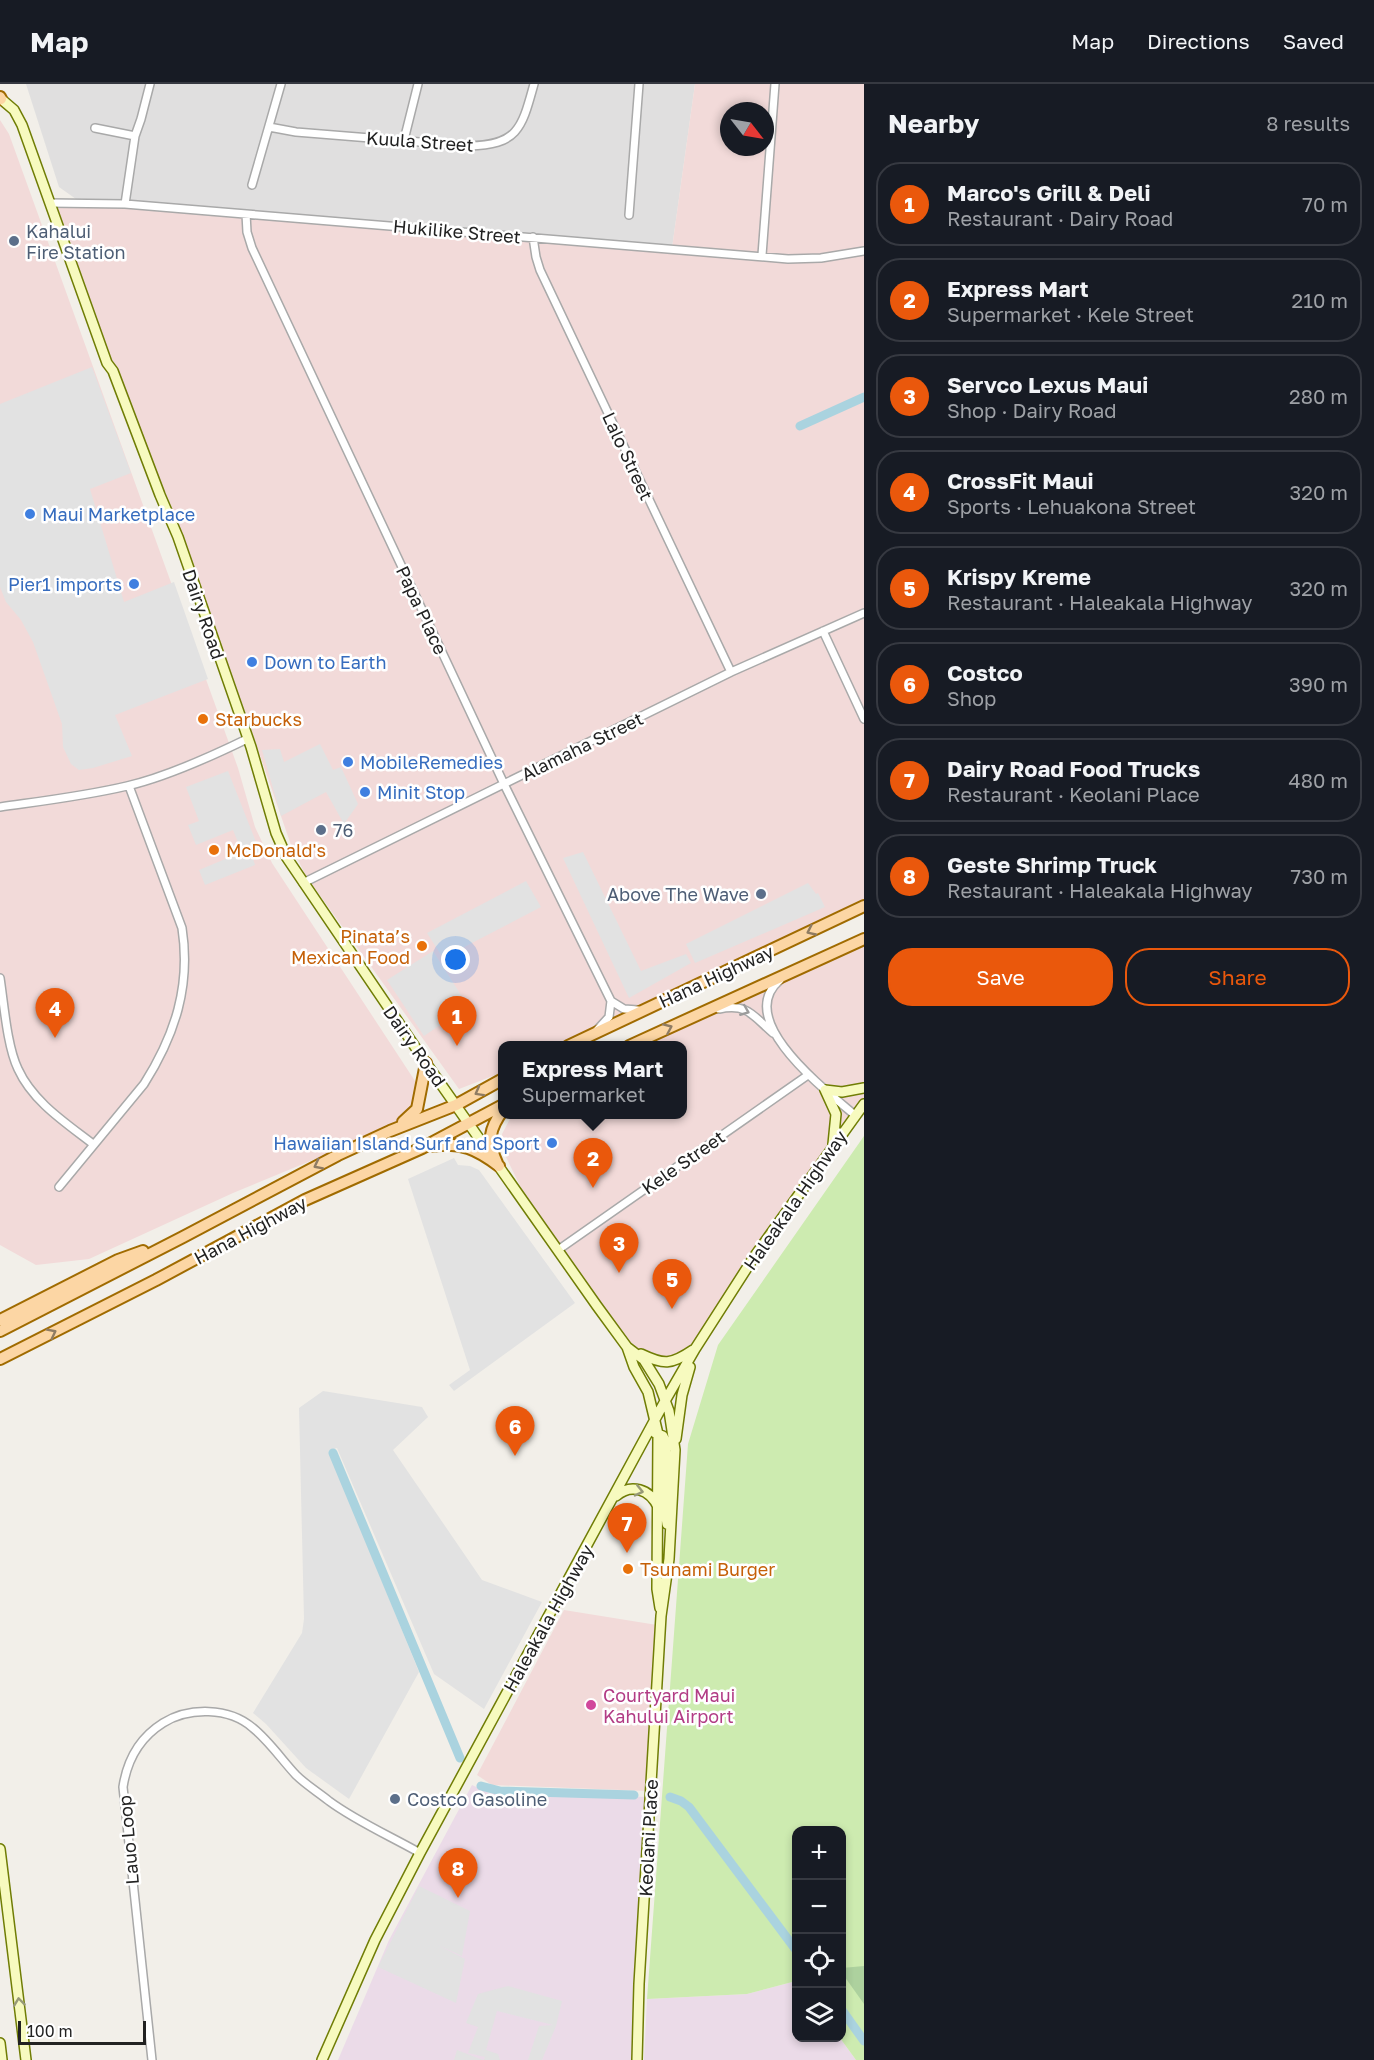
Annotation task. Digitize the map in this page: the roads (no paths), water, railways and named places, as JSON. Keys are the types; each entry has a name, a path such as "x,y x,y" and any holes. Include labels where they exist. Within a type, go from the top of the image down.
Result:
{"main road":[{"name":"Hana Highway","path":"578,1041 864,906"},
{"name":"Hana Highway","path":"641,1041 864,939"},
{"path":"390,1131 417,1109 426,1063"},
{"name":"Hana Highway","path":"0,1331 338,1155 390,1131 456,1105 498,1082"},
{"name":"Hana Highway","path":"0,1359 156,1280 305,1200 422,1148 498,1108"},
{"path":"498,1118 490,1148 499,1166"},
{"path":"422,1148 448,1143 464,1145 483,1154 499,1166"},
{"path":"0,1320 118,1260 183,1237"}],"street":[{"path":"125,204 135,136 150,84"},
{"path":"252,185 281,84"},
{"path":"404,140 418,84"},
{"name":"Kuula Street","path":"269,127 296,132 469,146 498,144 517,131 523,120 534,84"},
{"path":"629,215 639,84"},
{"path":"762,255 775,84"},
{"name":"Dairy Road","path":"0,98 14,110 22,125 107,363 113,371 178,537 247,739 276,833 289,861 303,883 469,1124"},
{"path":"95,128 135,136"},
{"name":"Hukilike Street","path":"50,203 125,204 804,259 864,251"},
{"name":"Papa Place","path":"246,214 247,232 252,248 504,784 611,1001"},
{"name":"Lalo Street","path":"533,237 540,270 731,672"},
{"name":"Alamaha Street","path":"303,883 731,672 864,613"},
{"path":"823,631 864,719"},
{"path":"0,807 67,798 129,786 217,753 247,739"},
{"path":"59,1187 144,1084 170,1038 183,989 185,952 182,928 129,786"},
{"path":"776,1034 769,1014 768,999 772,988 787,974"},
{"path":"0,978 17,1068 40,1100 93,1144"},
{"path":"611,1001 627,1010 646,1008"},
{"path":"596,1032 609,1017 612,1009 611,1001"},
{"path":"707,1011 732,1007 746,1009 776,1034 808,1075 856,1116"},
{"name":"Kele Street","path":"558,1250 808,1075"},
{"path":"825,1090 842,1092 864,1088"},
{"path":"825,1090 836,1114 832,1149"},
{"name":"Haleakala Highway","path":"322,2060 375,1940 420,1853 612,1500 654,1433 656,1419 665,1401 695,1349 754,1257 864,1104"},
{"path":"469,1124 627,1347 634,1367 648,1392 656,1419"},
{"path":"627,1347 654,1361 664,1363 678,1360 695,1349"},
{"path":"627,1347 644,1360 659,1384 665,1401"},
{"path":"675,1450 682,1395 695,1349"},
{"name":"Keolani Place","path":"637,2060 639,1984 661,1616 666,1590 675,1450 669,1411 665,1401"},
{"path":"654,1433 664,1437 666,1442 665,1510 670,1534"},
{"name":"Keolani Place","path":"654,1433 658,1511 657,1589 661,1616"},
{"path":"612,1500 625,1490 640,1489 651,1496 658,1511"},
{"name":"Lauo Loop","path":"152,2060 123,1797 125,1778 131,1759 142,1740 155,1729 171,1719 200,1712 219,1713 243,1721 258,1732 298,1776 326,1798 420,1853"},
{"path":"0,1849 26,2060"},
{"path":"0,2044 1,2060"}],"waterway":[{"path":"800,426 864,397"},
{"path":"333,1453 460,1758"},
{"path":"481,1786 500,1791 634,1795"},
{"path":"670,1797 689,1807 792,1945"},
{"path":"846,2016 864,2041"}],"place":[{"name":"Kahalui Fire Station","path":"14,241"},
{"name":"Maui Marketplace","path":"30,514"},
{"name":"Pier1 imports","path":"134,584"},
{"name":"Down to Earth","path":"252,662"},
{"name":"Starbucks","path":"203,719"},
{"name":"MobileRemedies","path":"348,762"},
{"name":"Minit Stop","path":"365,792"},
{"name":"76","path":"321,830"},
{"name":"McDonald's","path":"214,850"},
{"name":"Above The Wave","path":"761,894"},
{"name":"Pinata’s Mexican Food","path":"422,946"},
{"name":"CrossFit Maui","path":"55,1038"},
{"name":"Marco's Grill & Deli","path":"457,1046"},
{"name":"Hawaiian Island Surf and Sport","path":"552,1143"},
{"name":"Express Mart","path":"593,1188"},
{"name":"Servco Lexus Maui","path":"619,1273"},
{"name":"Krispy Kreme","path":"672,1309"},
{"name":"Costco","path":"515,1456"},
{"name":"Dairy Road Food Trucks","path":"627,1553"},
{"name":"Tsunami Burger","path":"628,1569"},
{"name":"Courtyard Maui Kahului Airport","path":"591,1705"},
{"name":"Costco Gasoline","path":"395,1799"},
{"name":"Geste Shrimp Truck","path":"458,1898"}]}
